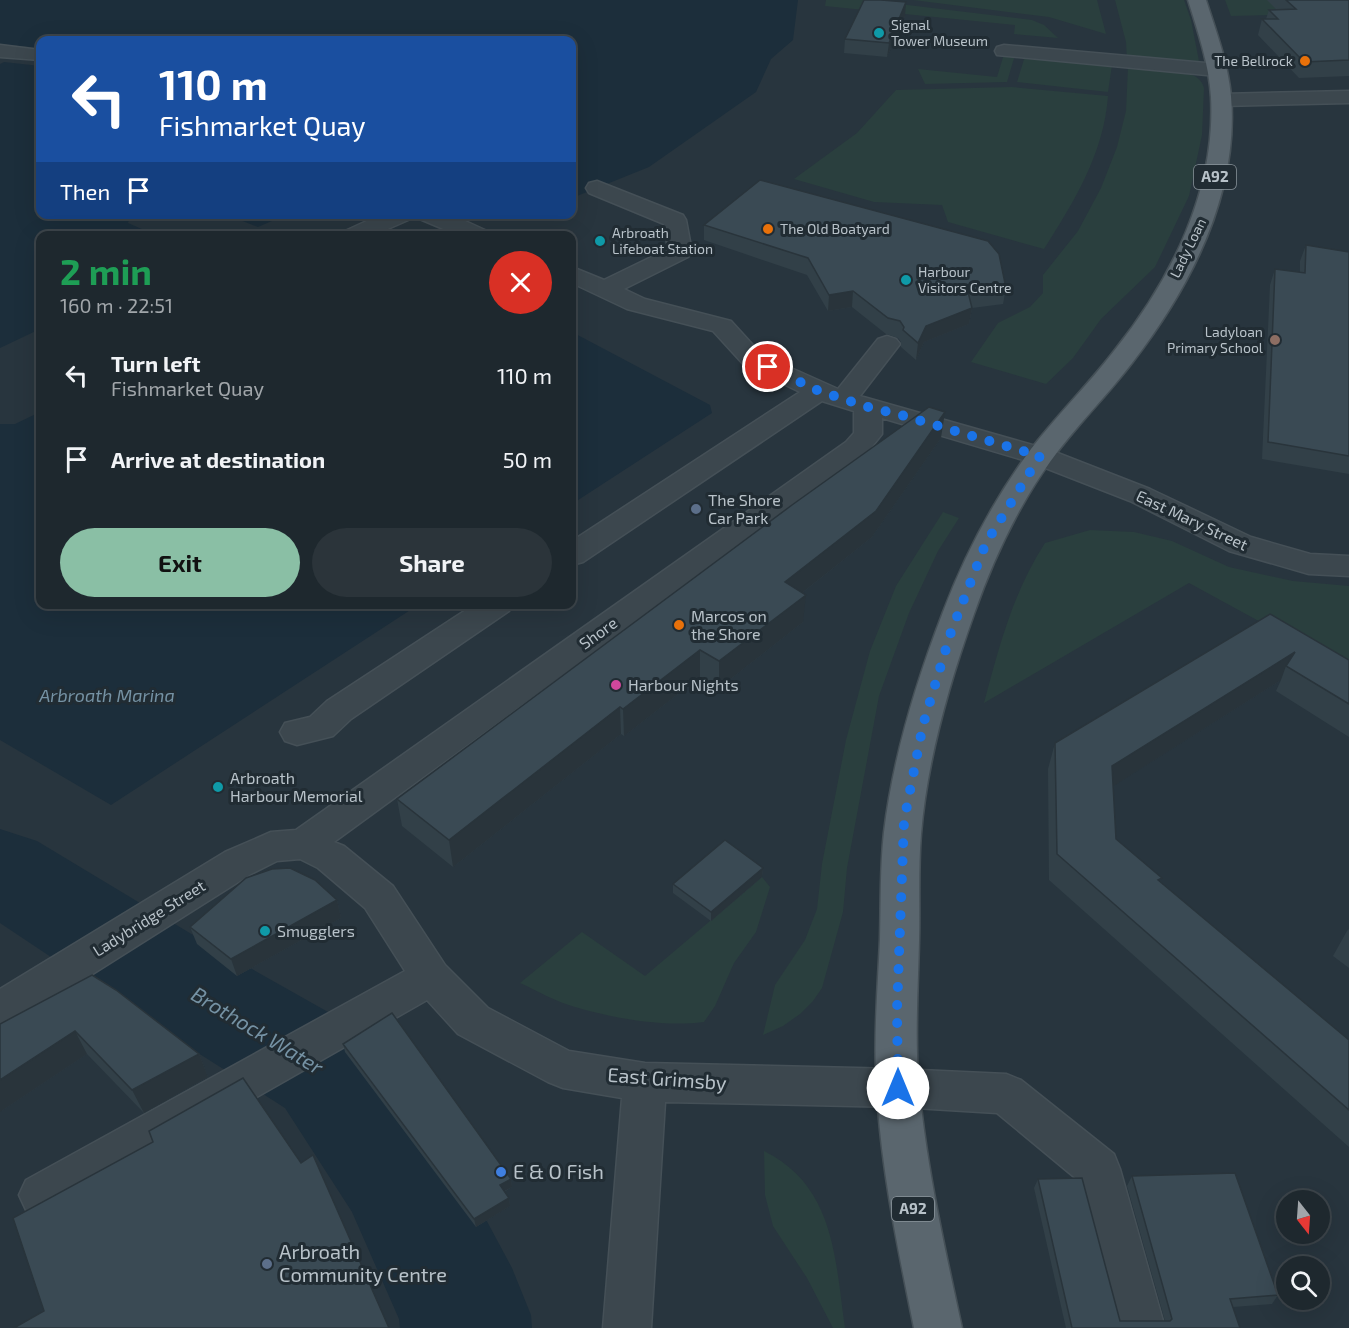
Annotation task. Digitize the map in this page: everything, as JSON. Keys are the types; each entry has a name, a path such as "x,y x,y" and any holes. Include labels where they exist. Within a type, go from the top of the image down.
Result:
{"main road":[{"name":"Lady Loan","path":"1040,456 1137,339 1182,266 1213,191 1220,139 1222,100 1217,70 1197,0"},
{"name":"A92","path":"938,1328 915,1223 898,1088 897,1010 904,821 923,725 951,632 986,543 1040,456"}],"street":[{"path":"0,51 36,55"},
{"path":"1004,51 1217,70"},
{"path":"1222,100 1349,97"},
{"path":"576,276 605,289 680,252 675,220 597,188"},
{"path":"363,231 388,219"},
{"path":"441,219 469,231"},
{"name":"East Mary Street","path":"605,289 636,304 722,326 753,360 844,399 1040,456 1159,503 1240,544 1309,564 1349,567"},
{"path":"576,553 844,399 887,344"},
{"name":"Shore","path":"304,844 856,448 868,434 844,399"},
{"path":"297,732 321,727 339,710 490,609"},
{"name":"Ladybridge Street","path":"0,1010 238,863 271,847 304,844"},
{"name":"East Grimsby","path":"304,844 330,857 379,897 431,977 472,1021 563,1069 645,1082 898,1088 1006,1094 1098,1169 1141,1328"},
{"path":"42,1195 431,977"},
{"path":"627,1328 645,1082"}],"green space":[{"path":"826,0 866,0 1032,20 1044,25 1058,38 1014,34 1015,25 825,6"},
{"path":"913,0 1097,0 1106,34 1049,17"},
{"path":"1115,0 1184,0 1191,20 1199,61 1190,64 1127,60 1126,42"},
{"path":"1225,0 1349,0 1349,13 1231,16"},
{"path":"1004,54 1015,55 1007,82 925,84 918,69 997,77"},
{"path":"1025,56 1112,65 1108,92 1017,82"},
{"path":"1128,67 1171,69 1183,72 1193,75 1204,88 1202,135 1189,196 1155,267 1101,319 1073,358 1046,384 971,362 998,323 1030,307 1043,293 1043,275 1078,231 1101,188 1117,147 1126,111"},
{"path":"1012,87 1108,96 1101,137 1094,157 1076,195 1044,249 948,222 942,205 874,202 794,179 857,133 896,90"},
{"path":"943,512 959,518 938,551 909,613 879,696 847,868 843,912 822,988 800,1014 783,1026 763,1035 775,985 805,940 817,909 822,864 846,740 870,651 896,586"},
{"path":"1090,530 1134,532 1172,541 1229,567 1293,581 1349,586 1349,670 1189,583 984,703 1001,641 1016,600 1045,543"},
{"path":"762,877 770,887 756,932 734,963 715,1006 704,1022 656,1023 607,1015 568,1005 520,983 582,932 645,976"},
{"path":"764,1151 787,1166 805,1184 818,1204 834,1251 845,1328 833,1328 807,1278 773,1226 765,1195"}],"water":[{"path":"0,0 798,0 793,40 771,59 756,92 649,167 576,196 576,36 36,36 36,48 0,44"},
{"path":"4,62 36,66 36,219 130,219 128,223 147,231 36,231 36,331 0,348 0,64"},
{"path":"237,219 277,219 258,227"},
{"path":"576,334 710,405 712,413 576,501"},
{"name":"Arbroath Marina","path":"36,414 36,609 412,609 111,805 0,740 0,424 15,424"}],"building":[{"path":"864,0 906,2 889,43 845,39"},
{"path":"1286,0 1349,0 1349,60 1304,62 1262,19 1278,19 1269,10 1296,9"},
{"name":"Harbour Visitors Centre","path":"760,180 988,241 999,254 1006,288 968,292 972,308 926,326 918,343 903,330 904,327 900,321 888,318 853,291 829,295 808,258 704,225"},
{"name":"Ladyloan Primary School","path":"1306,245 1349,252 1349,456 1268,442 1275,269 1305,273"},
{"path":"929,407 945,412 876,511 785,582 806,595 719,661 700,650 623,709 620,707 449,840 397,799 792,505"},
{"path":"1270,614 1349,660 1349,704 1286,666 1295,652 1112,766 1116,839 1162,878 1158,880 1349,1040 1349,1110 1057,854 1055,743"},
{"path":"725,840 763,868 711,912 673,884"},
{"name":"Smugglers","path":"290,868 315,880 337,900 231,959 190,927 246,878 272,869"},
{"path":"92,975 116,990 199,1054 132,1090 75,1031 0,1080 0,1024"},
{"path":"392,1013 511,1179 500,1185 509,1198 474,1219 343,1044"},
{"path":"243,1078 301,1163 313,1155 389,1328 14,1328 44,1311 13,1218 153,1142 149,1131"},
{"path":"1235,1173 1276,1289 1276,1295 1230,1299 1240,1328 1072,1328 1038,1179 1082,1178 1120,1321 1170,1321 1172,1319 1132,1176"}],"waterway":[{"name":"Brothock Water","path":"0,870 174,980 326,1071 395,1171 465,1315 466,1328"}],"place":[{"name":"Signal Tower Museum","path":"879,33"},
{"name":"The Bellrock","path":"1305,61"},
{"name":"The Old Boatyard","path":"768,229"},
{"name":"Arbroath Lifeboat Station","path":"600,241"},
{"name":"Harbour Visitors Centre","path":"906,280"},
{"name":"Ladyloan Primary School","path":"1275,340"},
{"name":"The Shore Car Park","path":"696,509"},
{"name":"Marcos on the Shore","path":"679,625"},
{"name":"Harbour Nights","path":"616,685"},
{"name":"Arbroath Harbour Memorial","path":"218,787"},
{"name":"Smugglers","path":"265,931"},
{"name":"E & O Fish","path":"501,1172"},
{"name":"Arbroath Community Centre","path":"267,1264"}],"route":[{"path":"768,367 819,391 1040,456 986,543 951,632 923,725 904,821 897,1010 898,1088"}]}
